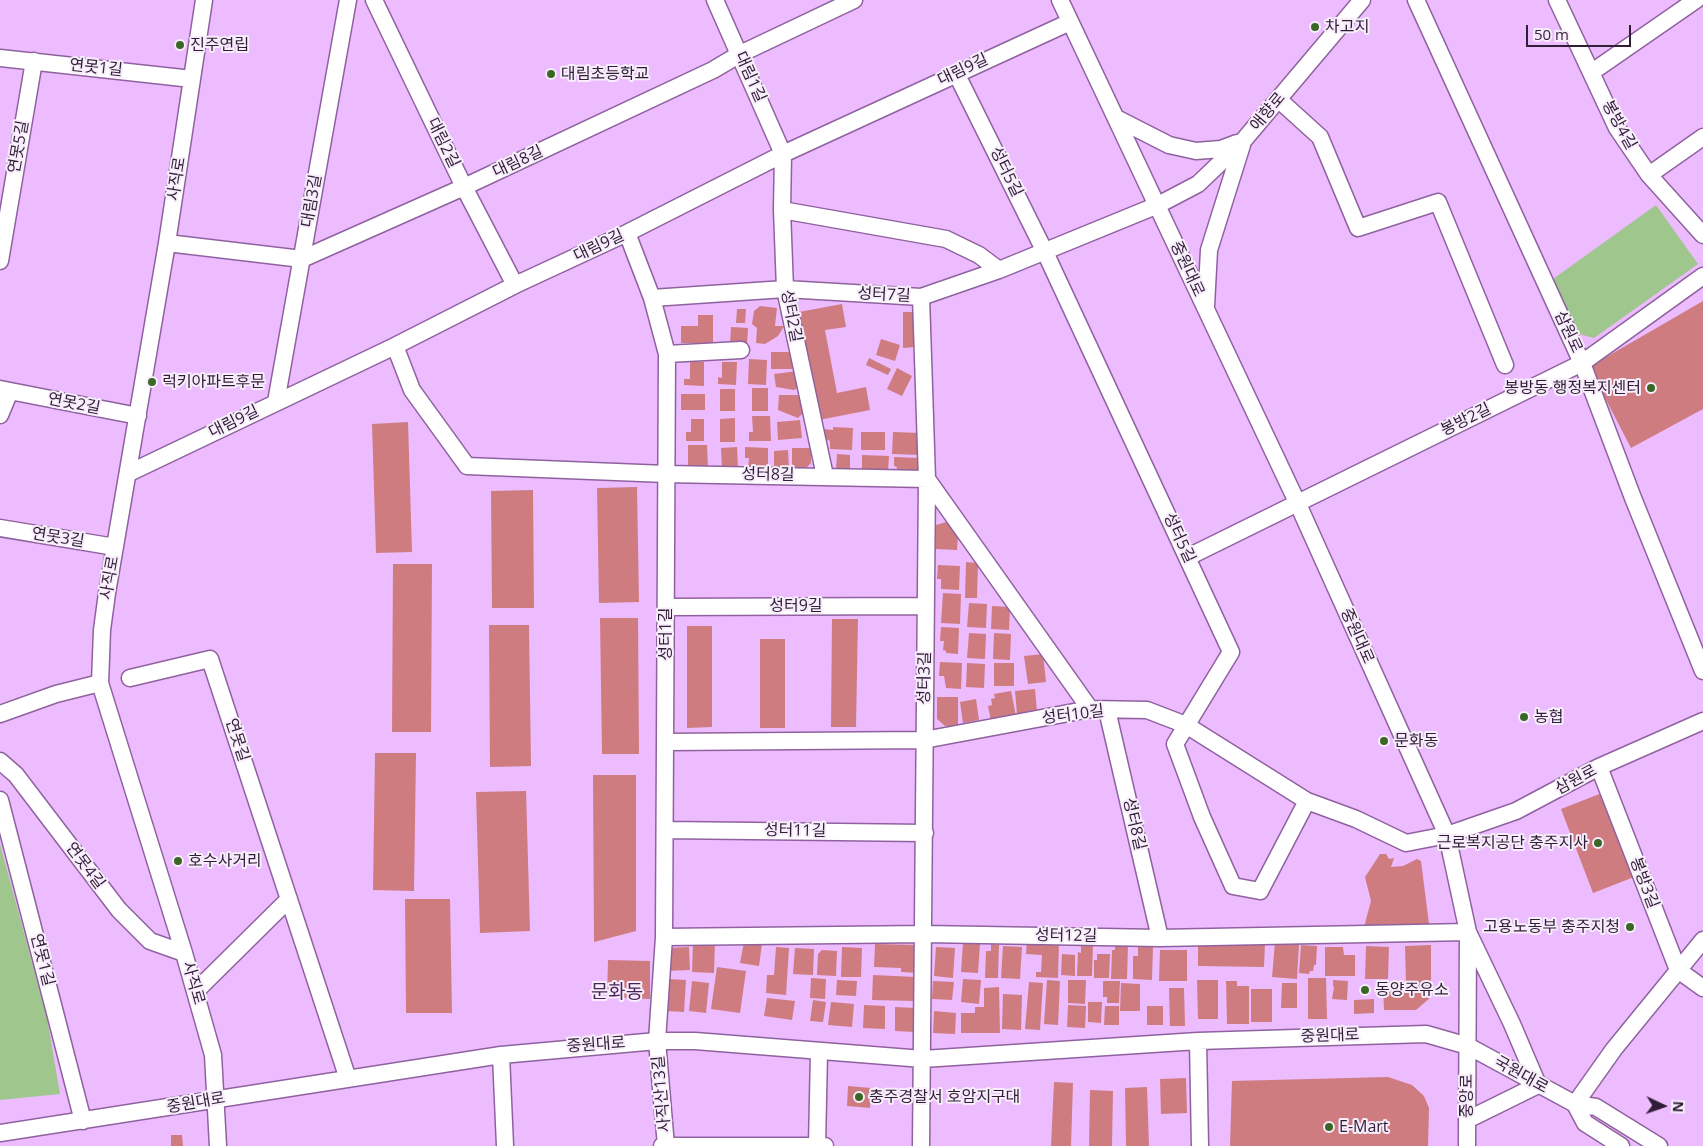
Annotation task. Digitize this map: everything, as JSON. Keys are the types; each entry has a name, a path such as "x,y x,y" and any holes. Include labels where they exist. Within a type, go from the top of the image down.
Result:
{"street":[{"name":"사직로","path":"204,0 167,243 102,630 100,683 196,991 213,1055 217,1099 218,1146"},
{"name":"대림3길","path":"276,402 348,0"},
{"name":"대림2길","path":"374,0 464,187 515,285"},
{"name":"대림1길","path":"715,0 783,154"},
{"name":"대림8길","path":"302,259 464,187 713,70 740,54 854,0"},
{"name":"중원대로","path":"0,1133 501,1055 545,1049 657,1041 695,1041 923,1059 1198,1041 1426,1034 1468,1046 1468,932 1447,835 1296,502 1060,0"},
{"name":"애향로","path":"1158,205 1198,184 1243,140 1362,0"},
{"name":"삼원로","path":"1416,0 1582,363 1633,498 1703,671"},
{"path":"1592,72 1696,0"},
{"name":"봉방4길","path":"1563,3 1617,128 1649,176 1703,235"},
{"name":"대림9길","path":"129,473 395,346 515,285 627,233 783,154 1070,22"},
{"name":"연못1길","path":"0,58 192,79"},
{"name":"연못5길","path":"0,261 34,61"},
{"name":"성터5길","path":"956,73 1045,252 1231,652 1175,744 1202,817 1233,886 1260,891 1307,800"},
{"path":"1278,100 1320,137 1358,228 1438,202 1505,365"},
{"path":"1116,118 1169,145 1196,151 1221,150 1243,140"},
{"path":"1649,176 1703,137"},
{"path":"1206,308 1209,250 1243,140"},
{"name":"성터2길","path":"783,154 782,210 785,289 825,476"},
{"name":"성터7길","path":"652,298 785,289 920,297 999,270 1158,205"},
{"path":"782,210 946,239 979,256 999,270"},
{"name":"성터1길","path":"627,233 652,298 667,354 664,937 657,1041"},
{"path":"167,243 302,259"},
{"name":"봉방2길","path":"1188,557 1296,502 1582,363 1703,276"},
{"name":"성터3길","path":"920,297 927,479 921,1146"},
{"name":"성터8길","path":"395,346 412,390 467,466 666,474 927,479"},
{"path":"667,354 741,350"},
{"name":"연못2길","path":"0,415 5,390 138,416"},
{"path":"927,479 1090,709"},
{"name":"연못3길","path":"0,528 115,547"},
{"name":"성터9길","path":"666,607 925,606"},
{"name":"연못길","path":"130,678 210,659 348,1079"},
{"path":"0,714 56,694 100,683"},
{"name":"성터10길","path":"666,742 924,740 1090,709 1147,710 1186,725 1307,800 1356,819 1406,843 1447,835"},
{"name":"성터8길","path":"1107,710 1160,938"},
{"name":"삼원로","path":"1447,835 1516,811 1600,767 1703,721"},
{"name":"연못4길","path":"0,761 16,775 120,910 150,941 184,953"},
{"name":"봉방3길","path":"1600,767 1678,970"},
{"name":"연못1길","path":"0,800 82,1121"},
{"name":"성터11길","path":"665,830 925,833"},
{"path":"196,991 289,899"},
{"path":"1467,1120 1538,1085 1512,1024 1468,932"},
{"name":"성터12길","path":"664,937 924,934 1160,938 1468,932"},
{"path":"1621,1146 1585,1123 1575,1104 1614,1049 1703,940"},
{"path":"1678,970 1703,988"},
{"name":"사직산13길","path":"657,1041 665,1146"},
{"path":"1198,1041 1200,1146"},
{"name":"국원대로","path":"1468,1046 1575,1104 1596,1108 1659,1146"},
{"name":"중앙로","path":"1467,1146 1468,1046"},
{"path":"665,1146 820,1146 819,1052"},
{"path":"501,1055 505,1146"}],"green space":[{"path":"1656,205 1698,264 1594,338 1579,334 1553,279"},
{"path":"0,844 47,1018 60,1094 0,1100"}],"building":[{"name":"봉방동 행정복지센터","path":"1703,301 1703,409 1631,448 1589,367"},
{"path":"842,304 846,327 825,330 837,393 866,387 870,410 819,420 799,312"},
{"path":"760,306 777,308 775,326 784,326 778,336 765,344 756,343 757,328 752,324 754,311"},
{"path":"737,309 746,309 745,323 736,323"},
{"path":"903,312 915,312 915,347 903,348"},
{"path":"698,315 713,315 713,343 681,343 681,326 698,326"},
{"path":"731,327 748,328 747,345 730,344"},
{"path":"881,339 900,345 895,361 876,355"},
{"path":"771,352 792,352 792,369 771,369"},
{"path":"869,358 891,369 888,375 866,365"},
{"path":"749,359 767,360 766,385 748,384"},
{"path":"690,361 704,362 704,386 684,385 684,379 690,379"},
{"path":"722,362 737,362 736,385 718,384 718,377 722,378"},
{"path":"897,368 912,376 902,396 887,389"},
{"path":"798,371 798,388 794,390 776,387 774,374"},
{"path":"752,388 768,388 768,411 752,411"},
{"path":"720,389 735,389 735,411 720,411"},
{"path":"681,394 705,394 705,410 681,410"},
{"path":"779,395 803,395 803,413 798,418 778,410"},
{"path":"752,416 770,416 771,441 749,441 749,432 753,432"},
{"path":"735,418 735,442 720,442 720,419"},
{"path":"691,419 704,419 704,441 686,441 686,432 691,432"},
{"path":"800,420 802,438 778,440 777,422"},
{"path":"408,422 412,552 376,553 372,424"},
{"path":"833,427 853,428 852,450 830,449 830,441 824,438 824,429 833,430"},
{"path":"861,432 885,432 885,450 861,450"},
{"path":"893,432 921,433 920,455 892,454"},
{"path":"688,445 707,445 708,467 688,467"},
{"path":"737,447 738,468 722,469 721,448"},
{"path":"745,447 768,448 768,469 748,469 749,458 745,458"},
{"path":"792,448 811,448 811,463 805,469 792,469"},
{"path":"788,450 789,469 774,469 774,451"},
{"path":"837,454 850,455 850,472 836,471"},
{"path":"862,455 889,456 888,471 862,470"},
{"path":"894,457 921,458 921,469 916,472 896,471 897,467 894,466"},
{"path":"637,487 639,602 599,603 597,488"},
{"path":"533,490 534,608 492,608 491,491"},
{"path":"946,522 958,536 957,550 935,549 936,525"},
{"path":"966,562 978,563 977,598 965,598"},
{"path":"393,564 432,564 431,732 392,732"},
{"path":"938,565 960,566 959,590 941,589 941,579 937,579"},
{"path":"943,593 961,594 960,624 941,623"},
{"path":"969,603 987,604 986,628 967,627"},
{"path":"992,606 1010,607 1009,630 991,629"},
{"path":"600,618 638,618 639,754 602,754"},
{"path":"832,619 858,619 856,727 831,727"},
{"path":"489,625 529,625 531,766 490,767"},
{"path":"687,626 712,626 712,727 687,728"},
{"path":"941,627 959,628 958,654 946,653 943,650 944,641 940,641"},
{"path":"969,633 986,634 985,659 967,658"},
{"path":"994,633 1011,634 1010,660 993,659"},
{"path":"760,639 785,639 785,728 760,728"},
{"path":"1043,654 1046,682 1028,684 1024,656"},
{"path":"940,662 962,663 961,689 946,688 944,676 939,676"},
{"path":"967,663 985,664 984,688 966,687"},
{"path":"994,663 1014,663 1014,686 994,686"},
{"path":"1035,689 1037,712 1017,714 1015,691"},
{"path":"1011,691 1016,716 991,721 988,706 992,705 991,699 995,698 994,694"},
{"path":"937,697 958,697 958,726 945,726 937,719"},
{"path":"976,699 979,720 963,723 960,702"},
{"path":"375,753 416,753 414,891 373,890"},
{"path":"593,775 636,775 636,931 594,942"},
{"path":"526,791 530,931 480,933 476,792"},
{"name":"근로복지공단 충주지사","path":"1602,793 1634,877 1593,893 1561,809"},
{"path":"1380,854 1386,854 1389,859 1394,858 1391,867 1403,866 1417,859 1421,861 1429,924 1364,927 1371,901 1365,877"},
{"path":"405,899 450,899 452,1013 406,1013"},
{"path":"1027,940 1059,941 1058,978 1036,977 1036,972 1041,972 1042,955 1026,954"},
{"path":"693,941 715,942 714,973 692,972"},
{"path":"1198,941 1265,942 1264,967 1198,966"},
{"path":"744,942 762,944 759,966 740,963"},
{"path":"1275,942 1299,944 1297,979 1272,977"},
{"path":"963,943 980,944 978,973 961,972"},
{"path":"875,944 919,945 918,973 901,972 901,968 874,967"},
{"path":"991,944 999,945 998,978 985,978 986,951 991,951"},
{"path":"1081,944 1093,944 1092,976 1077,976 1078,952 1081,953"},
{"path":"1115,945 1128,945 1127,979 1111,979 1112,950 1115,950"},
{"path":"1301,945 1317,946 1316,965 1314,965 1313,971 1310,971 1309,974 1299,973"},
{"path":"1431,945 1431,997 1416,1010 1384,1010 1383,985 1406,984 1405,946"},
{"path":"1003,946 1022,947 1020,979 1001,978"},
{"path":"1138,946 1153,947 1152,980 1133,979 1133,956 1138,956"},
{"path":"1366,946 1389,947 1388,979 1365,979"},
{"path":"689,947 690,970 666,971 666,948"},
{"path":"776,947 789,948 786,995 766,993 767,975 774,975"},
{"path":"842,947 862,948 861,977 841,977"},
{"path":"936,947 955,948 953,978 934,976"},
{"path":"1325,947 1343,947 1344,955 1355,955 1355,976 1325,976"},
{"path":"795,948 814,949 813,975 793,974"},
{"path":"822,950 837,951 836,976 817,975 818,954"},
{"path":"1160,950 1187,950 1187,981 1159,981"},
{"path":"1062,954 1075,955 1075,976 1061,975"},
{"path":"1097,954 1110,954 1109,978 1094,978 1094,960 1097,960"},
{"path":"608,960 650,961 650,999 607,997"},
{"path":"717,967 746,971 740,1013 711,1009"},
{"path":"873,975 916,977 915,1001 872,1000"},
{"path":"811,978 826,979 825,999 810,998"},
{"path":"1308,978 1326,978 1327,1019 1308,1019"},
{"path":"668,979 686,980 684,1012 666,1011"},
{"path":"963,979 981,980 979,1004 961,1002"},
{"path":"837,980 857,981 856,996 836,995"},
{"path":"1047,980 1060,981 1058,1025 1044,1024"},
{"path":"1068,980 1086,980 1085,1004 1068,1003"},
{"path":"1197,980 1218,980 1218,1019 1198,1019"},
{"path":"1333,980 1348,981 1347,1000 1332,999"},
{"path":"692,981 709,983 706,1013 689,1011"},
{"path":"933,981 954,982 952,1000 932,999"},
{"path":"1103,981 1120,981 1119,1003 1107,1003 1107,997 1103,997"},
{"path":"1226,981 1237,981 1237,986 1249,986 1249,1024 1227,1024"},
{"path":"1029,982 1043,983 1040,1030 1025,1029"},
{"path":"1121,983 1140,984 1140,1011 1120,1011"},
{"path":"1282,983 1297,983 1297,1008 1281,1008"},
{"path":"999,987 1000,1033 961,1033 961,1013 975,1013 975,1007 984,1007 984,988"},
{"path":"1169,988 1184,988 1185,1026 1170,1026"},
{"path":"1251,989 1272,989 1272,1022 1251,1022"},
{"path":"1003,994 1022,995 1021,1030 1002,1029"},
{"path":"767,998 795,1001 792,1020 764,1016"},
{"path":"1374,999 1374,1013 1354,1014 1354,1000"},
{"path":"813,1000 826,1002 823,1022 810,1021"},
{"path":"831,1002 854,1004 852,1027 828,1025"},
{"path":"1088,1002 1102,1002 1101,1023 1088,1022"},
{"path":"864,1005 885,1006 885,1029 863,1028"},
{"path":"1068,1005 1086,1006 1085,1028 1067,1027"},
{"path":"1105,1006 1119,1006 1119,1025 1104,1025"},
{"path":"1147,1006 1163,1006 1163,1025 1147,1025"},
{"path":"895,1007 915,1008 915,1032 895,1031"},
{"path":"934,1011 956,1013 955,1034 933,1033"},
{"name":"E-Mart","path":"1388,1077 1412,1085 1424,1096 1429,1108 1428,1146 1230,1146 1232,1081"},
{"path":"1186,1078 1187,1113 1161,1114 1160,1079"},
{"path":"1054,1082 1073,1083 1071,1146 1051,1146"},
{"name":"충주경찰서 호암지구대","path":"848,1086 871,1088 870,1108 847,1106"},
{"path":"1147,1087 1149,1146 1126,1146 1125,1088"},
{"path":"1090,1090 1113,1091 1112,1146 1089,1146"},
{"path":"171,1135 182,1135 183,1146 171,1146"}],"place":[{"name":"차고지","path":"1315,27"},
{"name":"진주연립","path":"180,45"},
{"name":"대림초등학교","path":"551,74"},
{"name":"럭키아파트후문","path":"152,382"},
{"name":"봉방동 행정복지센터","path":"1651,388"},
{"name":"농협","path":"1524,717"},
{"name":"문화동","path":"1384,741"},
{"name":"근로복지공단 충주지사","path":"1598,843"},
{"name":"호수사거리","path":"178,861"},
{"name":"고용노동부 충주지청","path":"1630,927"},
{"name":"동양주유소","path":"1365,990"},
{"name":"충주경찰서 호암지구대","path":"859,1097"},
{"name":"E-Mart","path":"1329,1127"}],"district":[{"name":"문화동","path":"617,993"}]}
